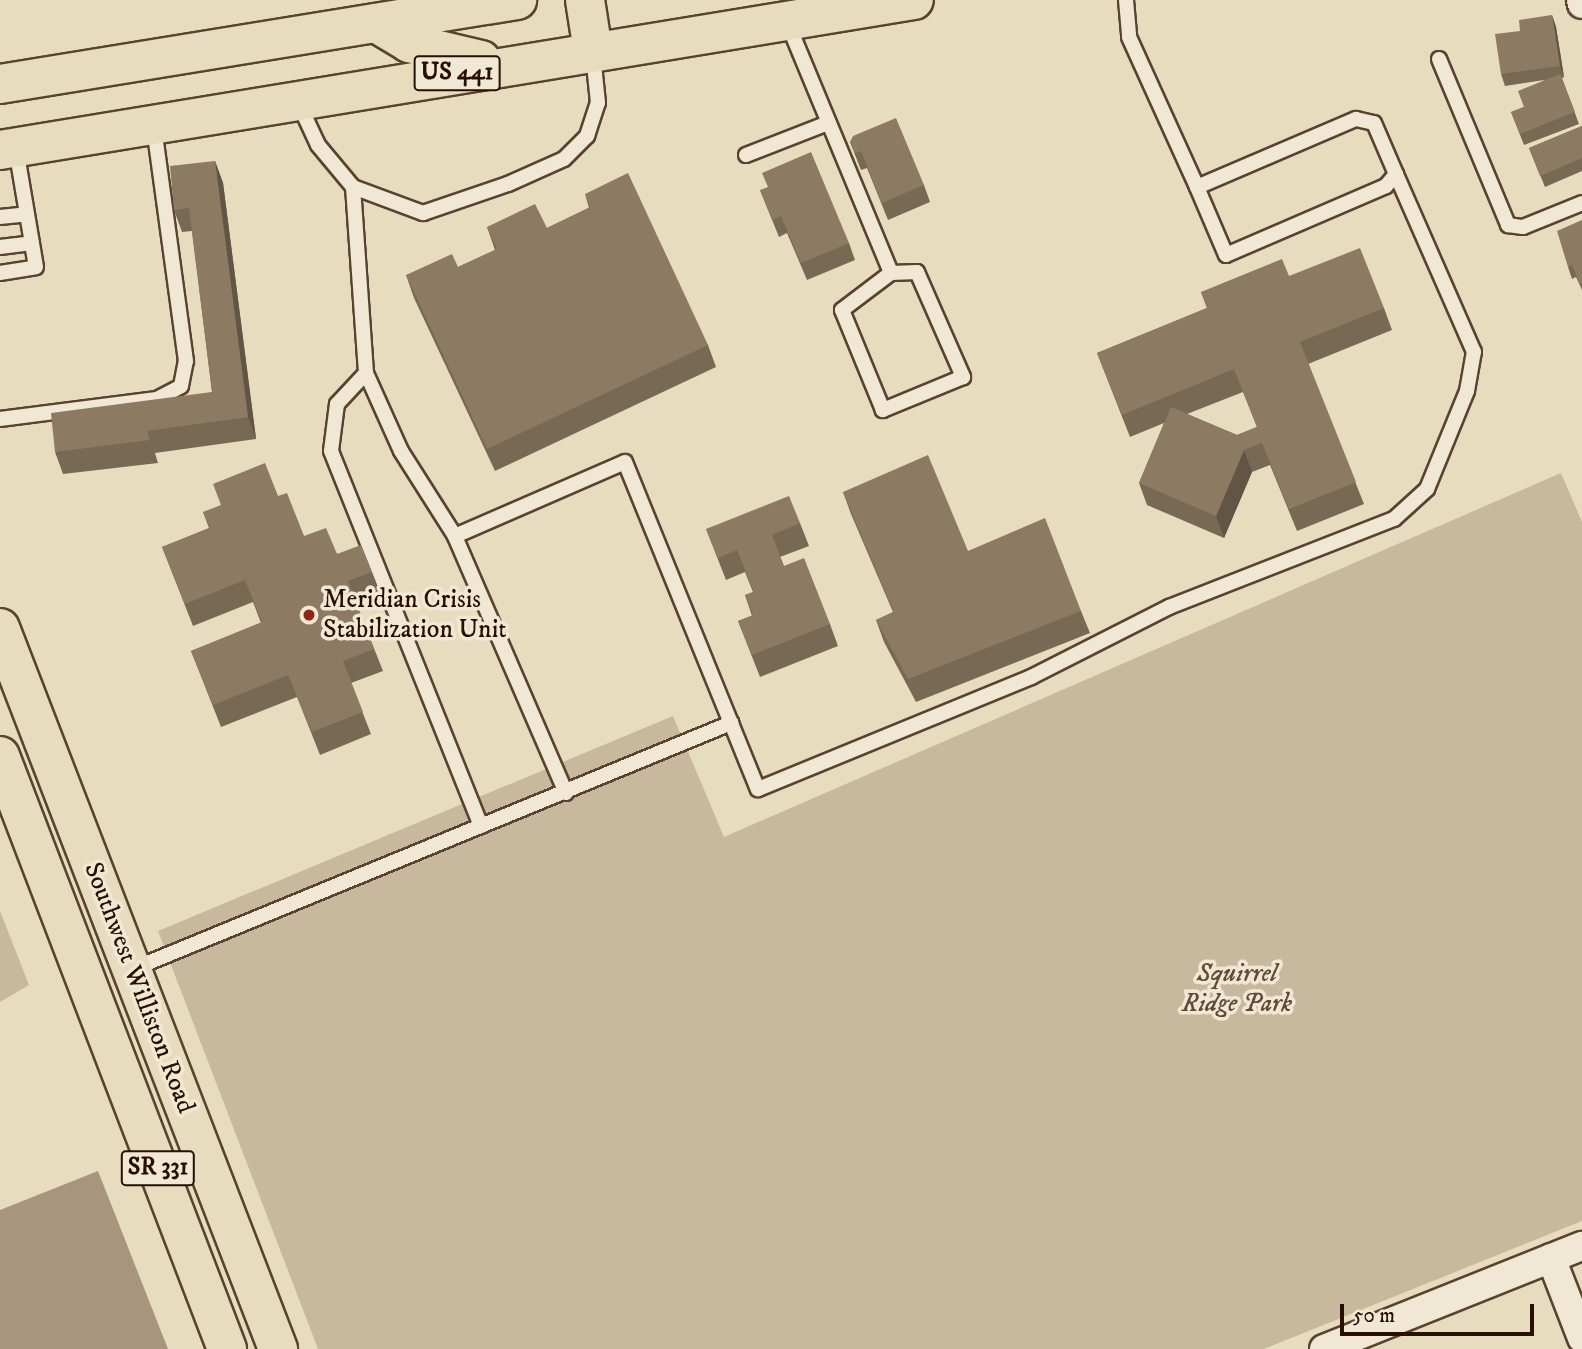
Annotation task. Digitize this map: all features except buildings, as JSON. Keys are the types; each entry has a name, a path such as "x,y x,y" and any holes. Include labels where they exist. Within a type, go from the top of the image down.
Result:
{"main road":[{"name":"US 441","path":"0,84 369,11 517,0"},
{"path":"585,0 593,51"},
{"name":"US 441","path":"8,148 914,0"},
{"path":"369,11 409,43 445,55 510,64"},
{"name":"Southwest Williston Road","path":"0,628 278,1349"},
{"name":"Southwest Williston Road","path":"0,756 227,1349"},
{"path":"89,988 132,970"}],"street":[{"path":"1324,1349 1582,1246"},
{"path":"1551,1258 1582,1338"}],"lane":[{"path":"1126,0 1129,37 1226,255 1386,186 1396,174"},
{"path":"786,20 891,273"},
{"path":"297,100 318,145 353,187 395,206 423,213 508,184 564,159 587,136 598,103 593,51"},
{"path":"1439,59 1508,225 1523,227 1582,203"},
{"path":"455,536 625,462 758,789 1031,677 1169,607 1394,519 1427,489 1467,391 1474,352 1374,123 1356,119 1198,187"},
{"path":"746,155 828,123"},
{"path":"0,419 158,399 181,386 186,361 154,124"},
{"path":"0,273 36,267 27,214 8,148"},
{"path":"353,187 366,373 401,451 455,536 566,793"},
{"path":"0,217 27,214"},
{"path":"0,247 32,243"},
{"path":"917,272 963,377 883,410 842,310 891,273 917,272"},
{"path":"366,373 337,404 331,451 481,826"},
{"path":"132,970 730,723"}],"green space":[{"name":"Squirrel Ridge Park","path":"1561,473 1582,522 1582,1221 1264,1349 318,1349 158,931 673,716 724,837"},
{"path":"0,911 29,985 0,1002"}],"shaded area":[{"path":"98,1171 168,1349 0,1349 0,1210"}],"place":[{"name":"Meridian Crisis Stabilization Unit","path":"309,615"}]}
